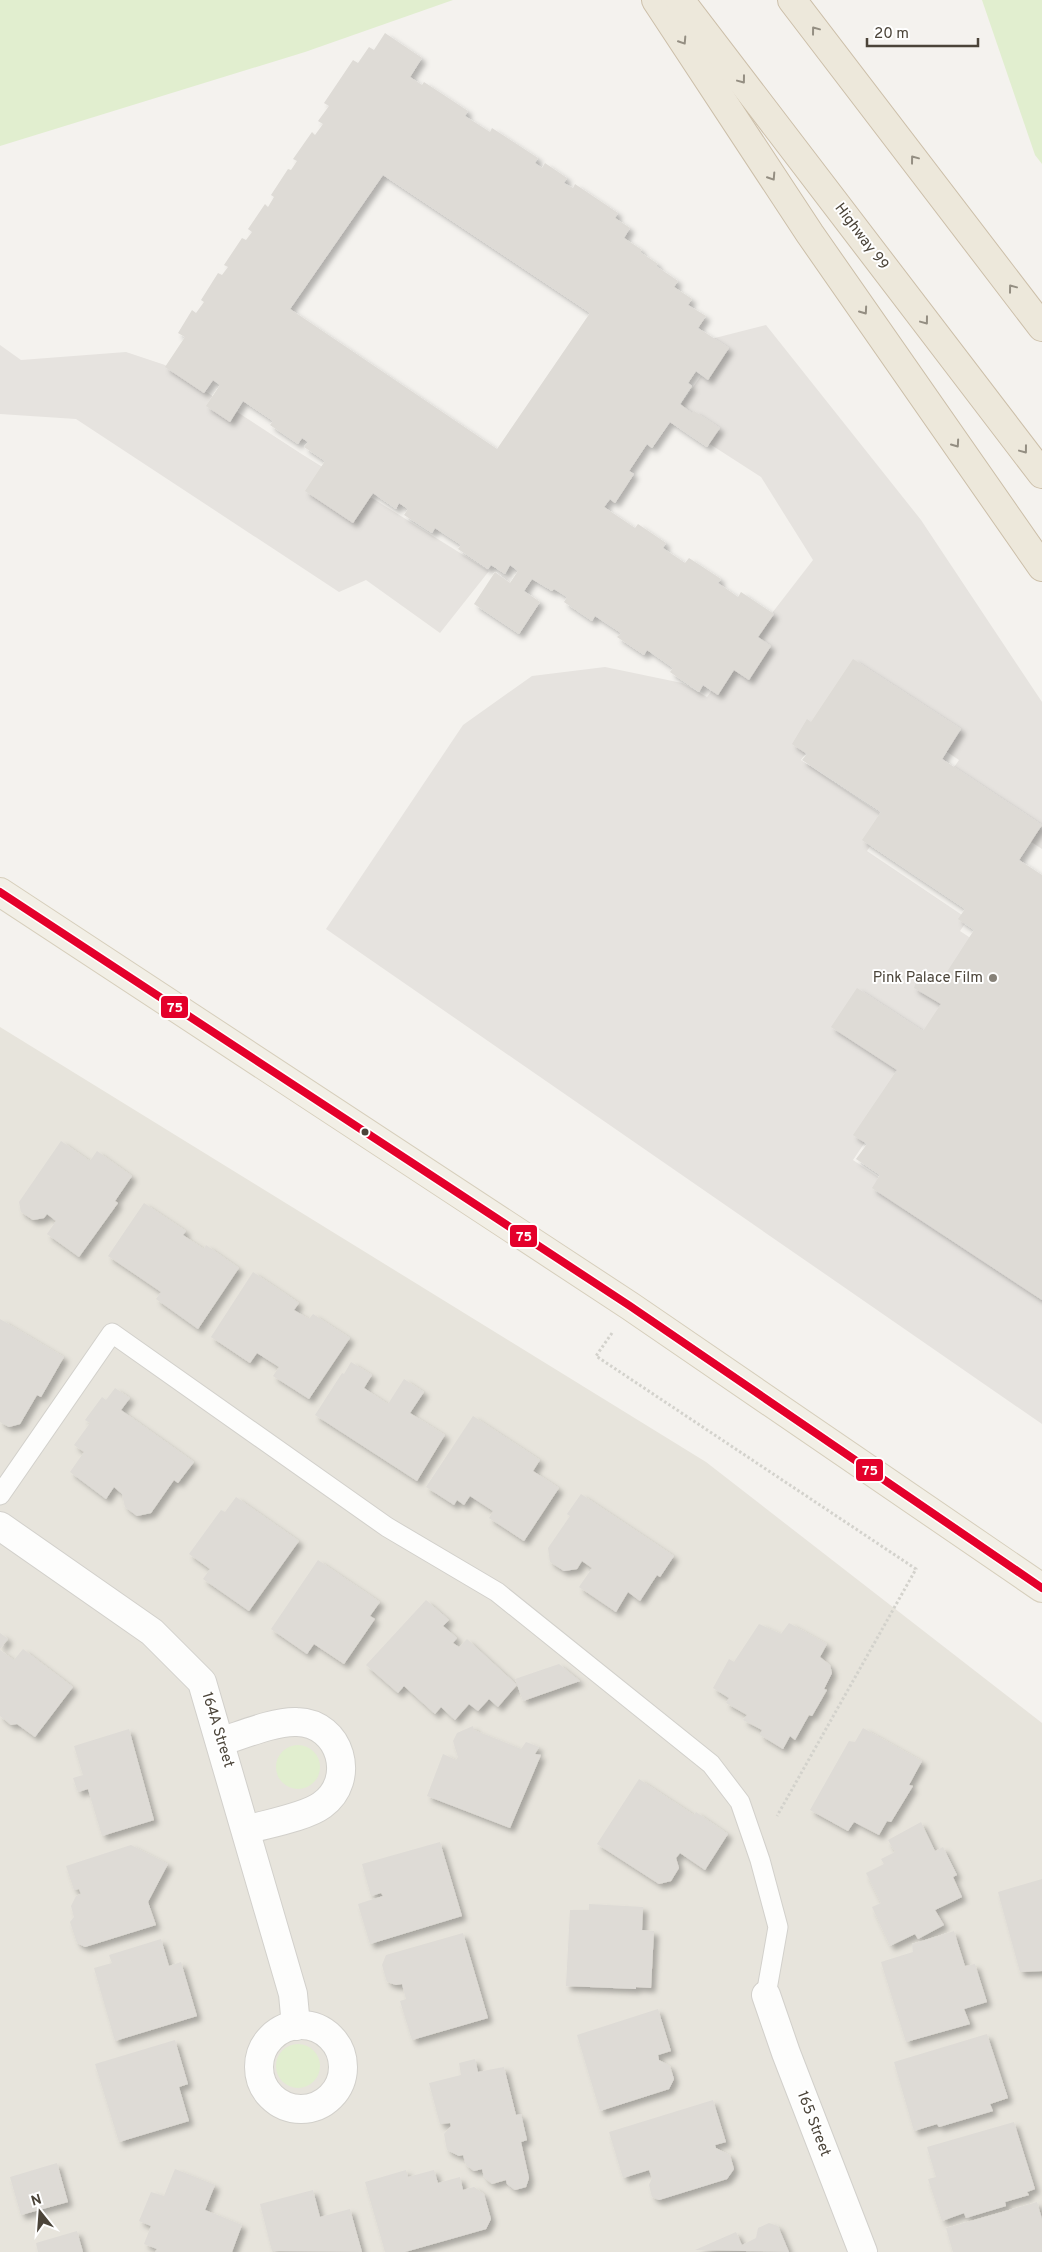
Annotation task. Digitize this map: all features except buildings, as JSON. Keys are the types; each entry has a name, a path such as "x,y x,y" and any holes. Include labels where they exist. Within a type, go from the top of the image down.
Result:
{"highway":[{"path":"656,0 810,234 1042,567"},
{"name":"Highway 99","path":"680,0 1042,474"},
{"path":"792,0 1042,327"}],"main road":[{"path":"0,892 630,1306 1042,1588"}],"street":[{"name":"164A Street","path":"0,1526 152,1632 202,1682 293,1994 296,2026"},
{"path":"220,1742 282,1724 297,1722 311,1724 324,1731 334,1741 340,1754 342,1769 339,1783 332,1796 322,1805 246,1830"},
{"name":"165 Street","path":"766,1995 786,2053 863,2252"}],"lane":[{"path":"0,1496 112,1333 387,1527 497,1592 711,1764 740,1802 760,1860 778,1927 766,1995"}],"path":[{"path":"630,1306 596,1356 916,1569 776,1817"}],"shaded area":[{"path":"766,325 921,520 1042,702 1042,849 943,783 959,760 851,687 801,760 888,819 867,851 968,919 960,931 981,945 971,985 853,1160 1042,1287 1042,1424 326,929 463,725 532,676 605,667 682,683 707,697 813,560 761,477 671,419 714,357 707,340"},
{"path":"0,345 21,360 126,352 165,365 300,453 489,571 440,633 366,580 339,592 76,419 0,414"},
{"path":"0,1027 706,1462 1042,1723 1042,2252 0,2252"}],"green space":[{"path":"0,0 453,0 305,52 0,146"},
{"path":"982,0 1042,0 1042,164 1035,155"},
{"path":"302,1745 314,1751 319,1758 319,1776 314,1783 307,1788 294,1789 282,1783 277,1776 276,1763 282,1751 289,1746"},
{"path":"294,2044 302,2044 314,2050 320,2066 314,2082 302,2088 294,2088 282,2082 276,2070 276,2062 282,2050"}],"transit line":[{"name":"75","path":"0,892 630,1306 1042,1588"}],"place":[{"name":"Pink Palace Film","path":"993,978"}]}
